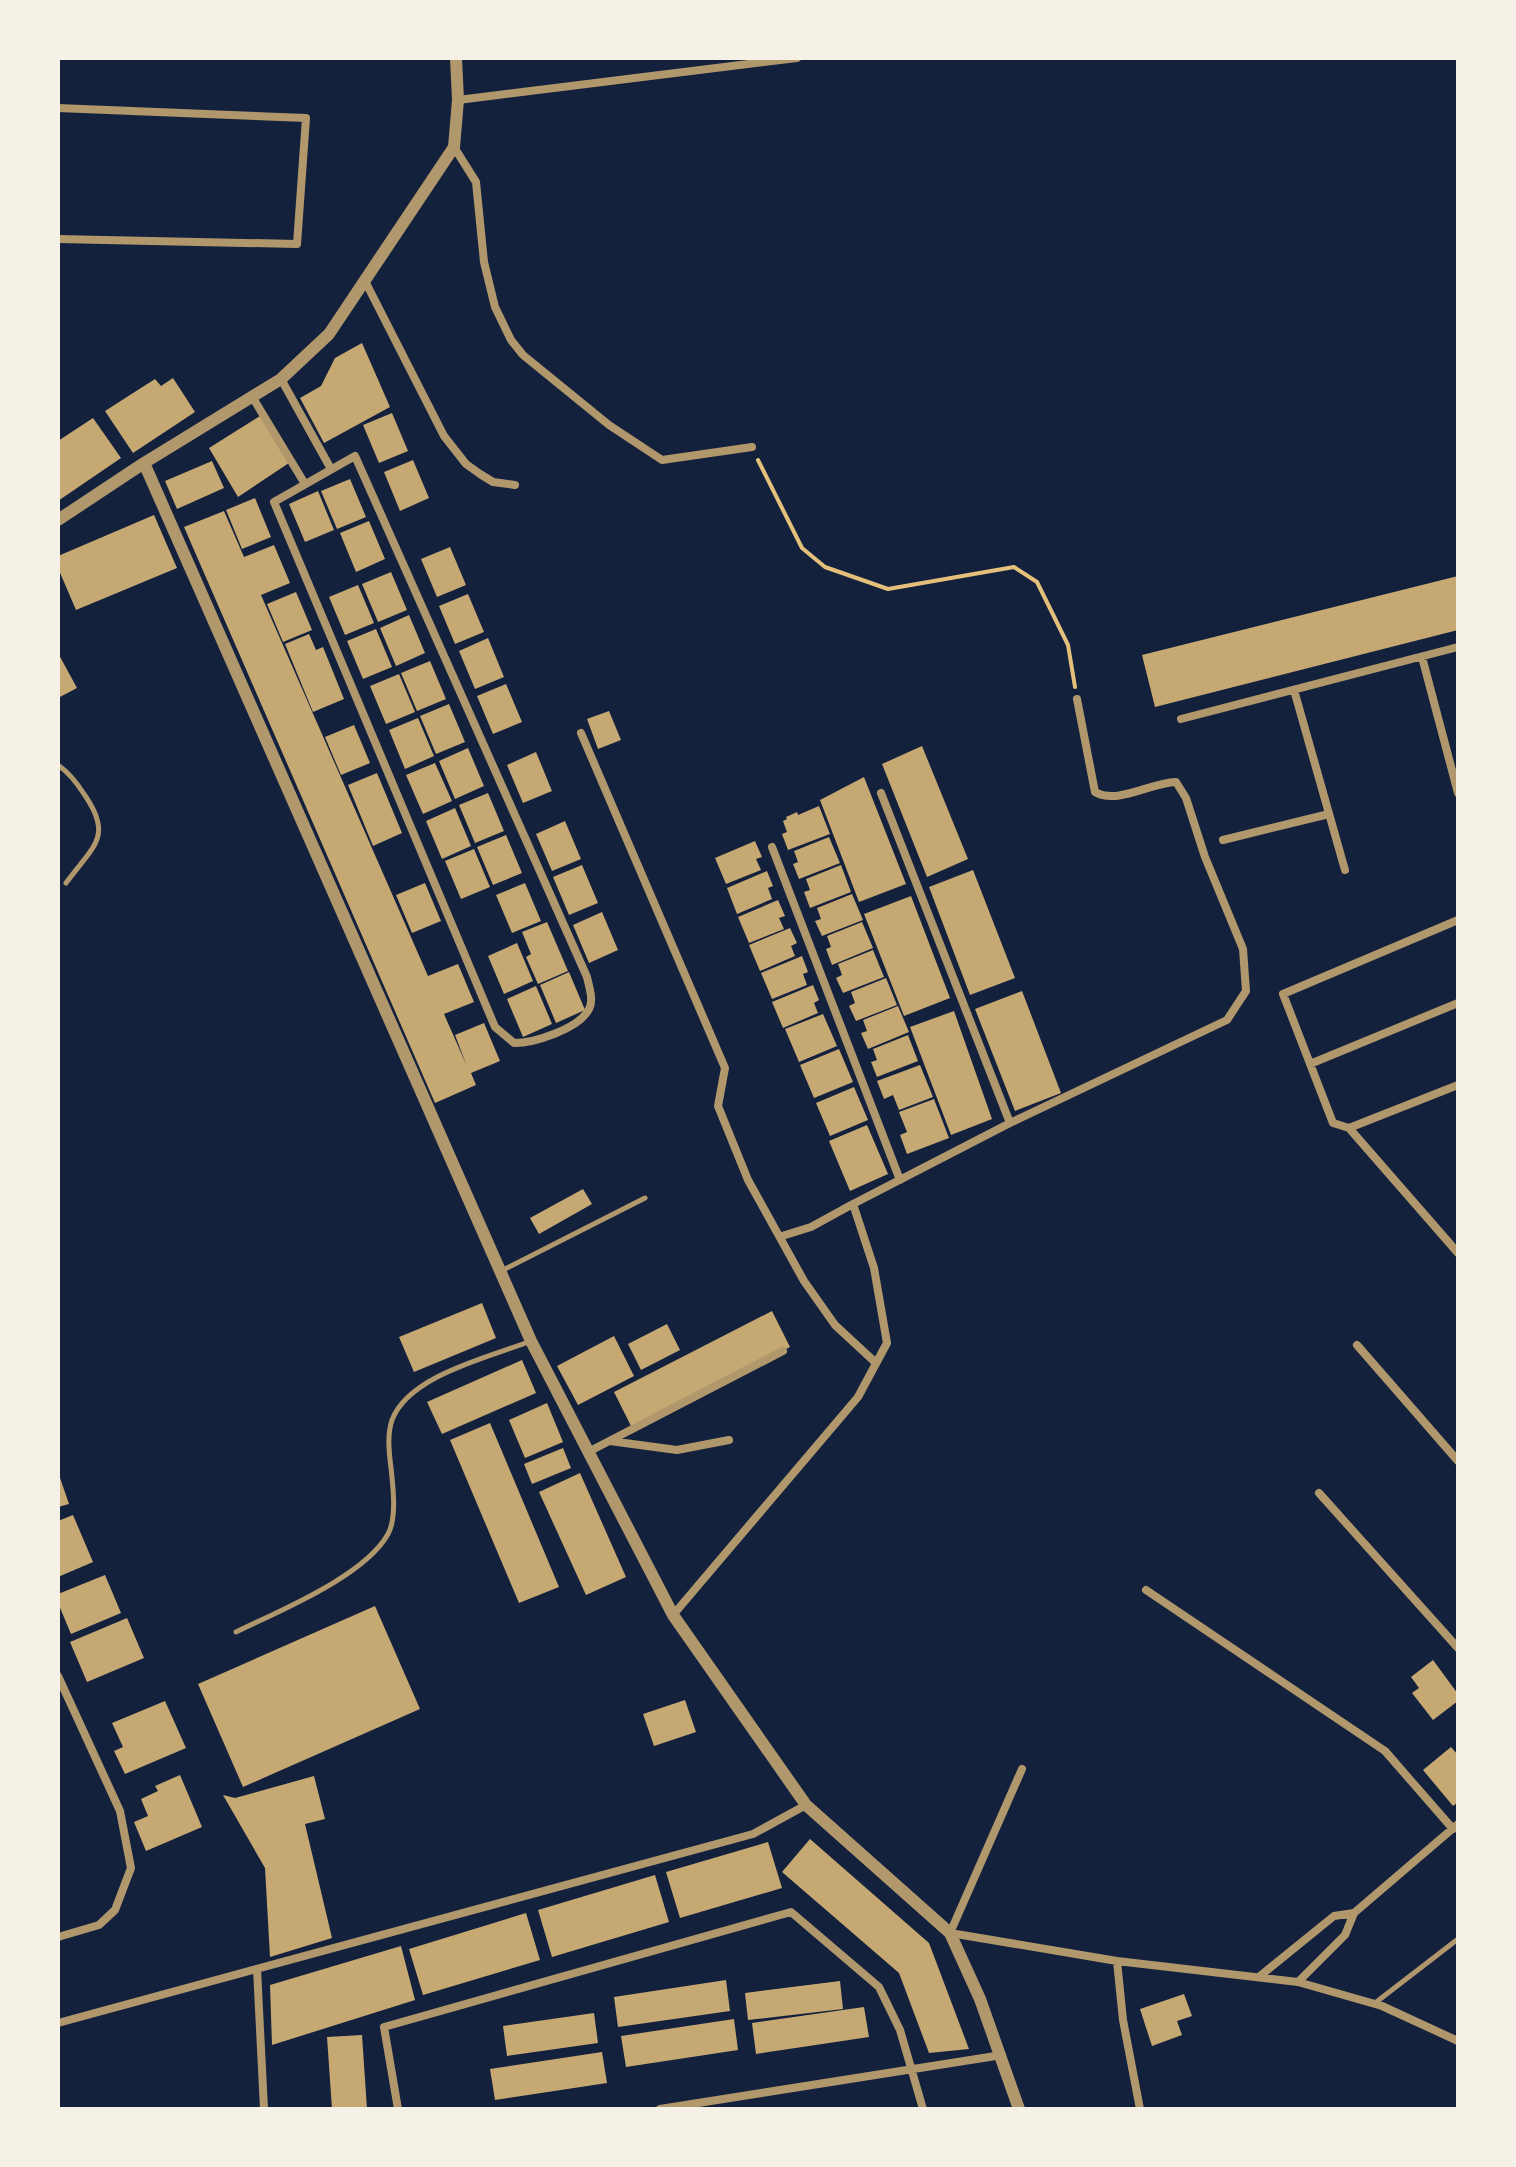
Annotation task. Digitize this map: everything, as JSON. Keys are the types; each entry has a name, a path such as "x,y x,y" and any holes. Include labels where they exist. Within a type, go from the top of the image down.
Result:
{"street":[{"path":"58,520 281,379 329,334 454,147 458,100 456,58"},
{"path":"458,100 797,58"},
{"path":"58,108 306,118 297,244 58,239"},
{"path":"454,147 476,182 484,262 495,307 511,340 523,355 609,425 662,460 752,447"},
{"path":"365,281 444,436 466,464 480,474 493,482 515,485"},
{"path":"281,379 331,469"},
{"path":"253,398 305,484"},
{"path":"355,456 587,977 592,998 590,1009 579,1021 546,1037 514,1043 495,1027 482,999 274,502 305,484 355,456"},
{"path":"144,463 531,1341 673,1615 806,1805 950,1933 1002,2055 1019,2109"},
{"path":"1181,719 1458,647"},
{"path":"1422,657 1458,793"},
{"path":"1294,690 1345,870"},
{"path":"782,1236 811,1227 1010,1123 1227,1020 1246,991 1243,949 1205,857 1186,798 1176,782 1158,783 1114,798 1095,792 1077,699"},
{"path":"581,733 725,1068 718,1106 748,1180 782,1236 804,1281 835,1325 876,1363"},
{"path":"881,793 1010,1123"},
{"path":"1223,840 1329,814"},
{"path":"772,847 900,1180"},
{"path":"1458,920 1283,994 1333,1123 1349,1128 1458,1253"},
{"path":"1310,1064 1458,1003"},
{"path":"1349,1128 1458,1085"},
{"path":"673,1615 858,1397 887,1343 874,1268 853,1204"},
{"path":"1357,1345 1458,1461"},
{"path":"590,1451 783,1351"},
{"path":"610,1441 677,1450 729,1440"},
{"path":"1319,1493 1458,1648"},
{"path":"1146,1590 1385,1751 1455,1826 1354,1913 1345,1935 1298,1982"},
{"path":"58,1676 120,1811 131,1868 115,1910 99,1925 58,1937"},
{"path":"950,1933 1022,1769"},
{"path":"58,2023 753,1834 806,1805"},
{"path":"398,2109 384,2027 791,1912 879,1987 900,2030 923,2109"},
{"path":"1260,1976 1334,1916 1354,1913"},
{"path":"950,1933 1117,1961 1298,1982 1375,2003 1458,2041"},
{"path":"1117,1961 1123,2020 1140,2109"},
{"path":"257,1969 264,2109"},
{"path":"660,2109 692,2107 1002,2055"}],"lane":[{"path":"58,765 79,787 100,822 98,840 66,883"},
{"path":"500,1272 645,1198"},
{"path":"236,1632 321,1590 363,1562 389,1533 394,1498 389,1444 392,1422 400,1405 433,1378 531,1341"},
{"path":"1375,2003 1458,1939"}],"path":[{"path":"752,447 802,548 825,567 888,589 1014,567 1037,582 1068,645 1077,699"}],"building":[{"path":"362,343 390,407 324,443 300,398 321,386 335,358"},
{"path":"173,378 195,412 133,453 105,411 155,379 161,386"},
{"path":"392,413 408,451 379,463 363,425"},
{"path":"260,416 289,463 238,497 209,448"},
{"path":"93,418 121,458 58,501 58,441"},
{"path":"413,460 429,498 400,511 384,472"},
{"path":"212,461 224,488 177,509 165,481"},
{"path":"350,479 366,517 337,529 321,491"},
{"path":"318,491 334,530 305,542 289,504"},
{"path":"255,498 271,537 242,549 226,510"},
{"path":"224,511 244,557 274,545 290,583 261,595 428,976 458,964 474,1002 444,1014 466,1064 455,1035 484,1023 500,1061 471,1073 476,1085 435,1103 184,527"},
{"path":"154,515 177,568 76,610 58,568 58,556"},
{"path":"369,521 385,559 356,572 340,533"},
{"path":"450,547 466,585 437,597 421,559"},
{"path":"391,572 407,610 378,622 362,584"},
{"path":"1458,576 1458,630 1155,707 1142,655"},
{"path":"358,585 374,623 345,635 329,597"},
{"path":"296,592 312,630 283,642 267,604"},
{"path":"468,594 484,632 455,644 439,606"},
{"path":"409,615 425,653 396,666 380,628"},
{"path":"376,629 392,667 363,679 347,641"},
{"path":"309,634 316,650 323,647 344,699 313,712 285,644"},
{"path":"488,638 504,677 475,689 459,651"},
{"path":"58,653 77,688 58,698"},
{"path":"430,661 446,699 417,711 401,673"},
{"path":"399,674 415,712 386,724 370,686"},
{"path":"506,684 522,722 493,734 477,696"},
{"path":"449,704 465,742 436,754 420,716"},
{"path":"609,711 621,740 598,749 587,719"},
{"path":"418,718 434,756 405,769 389,730"},
{"path":"354,725 370,763 341,775 325,737"},
{"path":"922,746 968,859 927,877 882,764"},
{"path":"468,748 484,786 455,799 439,761"},
{"path":"536,752 552,791 523,803 507,765"},
{"path":"435,763 452,801 423,814 406,775"},
{"path":"377,773 402,833 373,846 348,785"},
{"path":"864,777 906,884 859,902 820,800"},
{"path":"488,793 504,831 475,843 459,805"},
{"path":"819,806 830,834 788,850 782,834 787,832 783,821 797,812 798,815"},
{"path":"455,808 471,846 442,859 426,821"},
{"path":"565,821 581,859 552,871 536,834"},
{"path":"506,835 522,873 493,885 477,847"},
{"path":"829,837 840,863 799,879 793,864 798,862 794,851"},
{"path":"755,841 762,857 756,859 761,870 726,884 715,858"},
{"path":"474,849 490,887 461,899 445,861"},
{"path":"582,865 598,903 569,915 553,877"},
{"path":"841,865 851,892 810,908 804,892 810,890 806,879"},
{"path":"973,870 1015,978 970,995 929,887"},
{"path":"767,871 773,886 768,888 772,899 737,914 727,888"},
{"path":"425,883 441,921 412,933 396,895"},
{"path":"525,883 541,921 512,933 496,895"},
{"path":"852,894 863,920 822,936 815,921 821,919 817,908"},
{"path":"911,896 950,998 904,1016 864,914"},
{"path":"778,900 785,916 779,918 784,929 749,943 738,917"},
{"path":"602,912 618,950 589,963 573,925"},
{"path":"547,922 568,971 538,984 526,957 531,954 522,932"},
{"path":"862,922 873,948 832,965 826,949 831,947 827,936"},
{"path":"790,928 797,943 791,946 795,956 760,971 749,945"},
{"path":"517,943 533,981 504,994 488,956"},
{"path":"873,950 884,977 843,993 836,978 842,975 838,964"},
{"path":"802,956 808,972 803,974 807,985 772,999 761,973"},
{"path":"569,972 585,1010 556,1023 540,985"},
{"path":"886,978 897,1005 856,1021 849,1006 855,1003 851,992"},
{"path":"813,985 819,1000 814,1003 818,1013 783,1028 772,1002"},
{"path":"536,986 552,1024 523,1037 507,999"},
{"path":"1022,991 1061,1093 1015,1111 975,1009"},
{"path":"898,1006 909,1032 868,1049 861,1033 867,1031 863,1020"},
{"path":"954,1011 992,1119 951,1135 910,1027"},
{"path":"823,1014 837,1046 799,1062 785,1029"},
{"path":"908,1035 918,1061 877,1077 871,1062 877,1060 873,1049"},
{"path":"839,1049 853,1082 814,1098 800,1065"},
{"path":"920,1065 933,1097 899,1110 893,1095 884,1099 877,1081"},
{"path":"854,1087 868,1120 830,1136 816,1103"},
{"path":"934,1099 949,1138 907,1154 900,1135 907,1132 899,1112"},
{"path":"867,1125 888,1174 850,1191 829,1141"},
{"path":"583,1189 592,1204 539,1234 530,1218"},
{"path":"482,1303 496,1338 414,1372 399,1337"},
{"path":"772,1311 790,1347 632,1428 614,1392"},
{"path":"667,1324 680,1350 641,1370 628,1344"},
{"path":"614,1336 634,1376 578,1405 557,1366"},
{"path":"522,1360 536,1393 442,1434 427,1402"},
{"path":"547,1403 563,1442 525,1458 509,1420"},
{"path":"490,1423 559,1587 519,1603 450,1440"},
{"path":"563,1448 571,1468 532,1484 524,1464"},
{"path":"58,1472 69,1504 58,1507"},
{"path":"580,1473 626,1577 586,1595 539,1492"},
{"path":"73,1515 93,1562 58,1577 58,1521"},
{"path":"105,1575 121,1613 71,1634 58,1603 58,1594"},
{"path":"375,1606 420,1709 243,1787 198,1684"},
{"path":"127,1618 144,1658 87,1682 70,1642"},
{"path":"1433,1660 1458,1694 1458,1701 1433,1720 1412,1693 1419,1688 1411,1677"},
{"path":"685,1700 696,1732 654,1746 643,1714"},
{"path":"165,1701 186,1748 125,1774 114,1751 123,1747 112,1723"},
{"path":"1451,1747 1458,1755 1458,1802 1453,1806 1423,1770"},
{"path":"180,1775 202,1827 146,1851 134,1822 148,1816 141,1799 158,1791 155,1786"},
{"path":"314,1776 325,1819 305,1824 332,1938 270,1957 265,1868 223,1795 235,1798"},
{"path":"810,1839 929,1943 969,2049 929,2053 899,1973 782,1872"},
{"path":"768,1842 782,1888 680,1918 666,1872"},
{"path":"655,1875 669,1922 552,1957 538,1910"},
{"path":"526,1913 540,1960 423,1995 409,1949"},
{"path":"401,1946 415,2000 272,2045 270,1985"},
{"path":"726,1980 730,2011 618,2027 614,1997"},
{"path":"840,1981 843,2009 748,2020 745,1993"},
{"path":"1184,1994 1192,2016 1177,2021 1182,2035 1152,2046 1140,2009"},
{"path":"864,2007 869,2037 756,2054 752,2023"},
{"path":"594,2013 598,2043 507,2056 503,2026"},
{"path":"734,2019 738,2050 626,2067 621,2036"},
{"path":"362,2035 367,2109 332,2109 327,2037"},
{"path":"602,2052 607,2083 495,2100 490,2069"}]}
